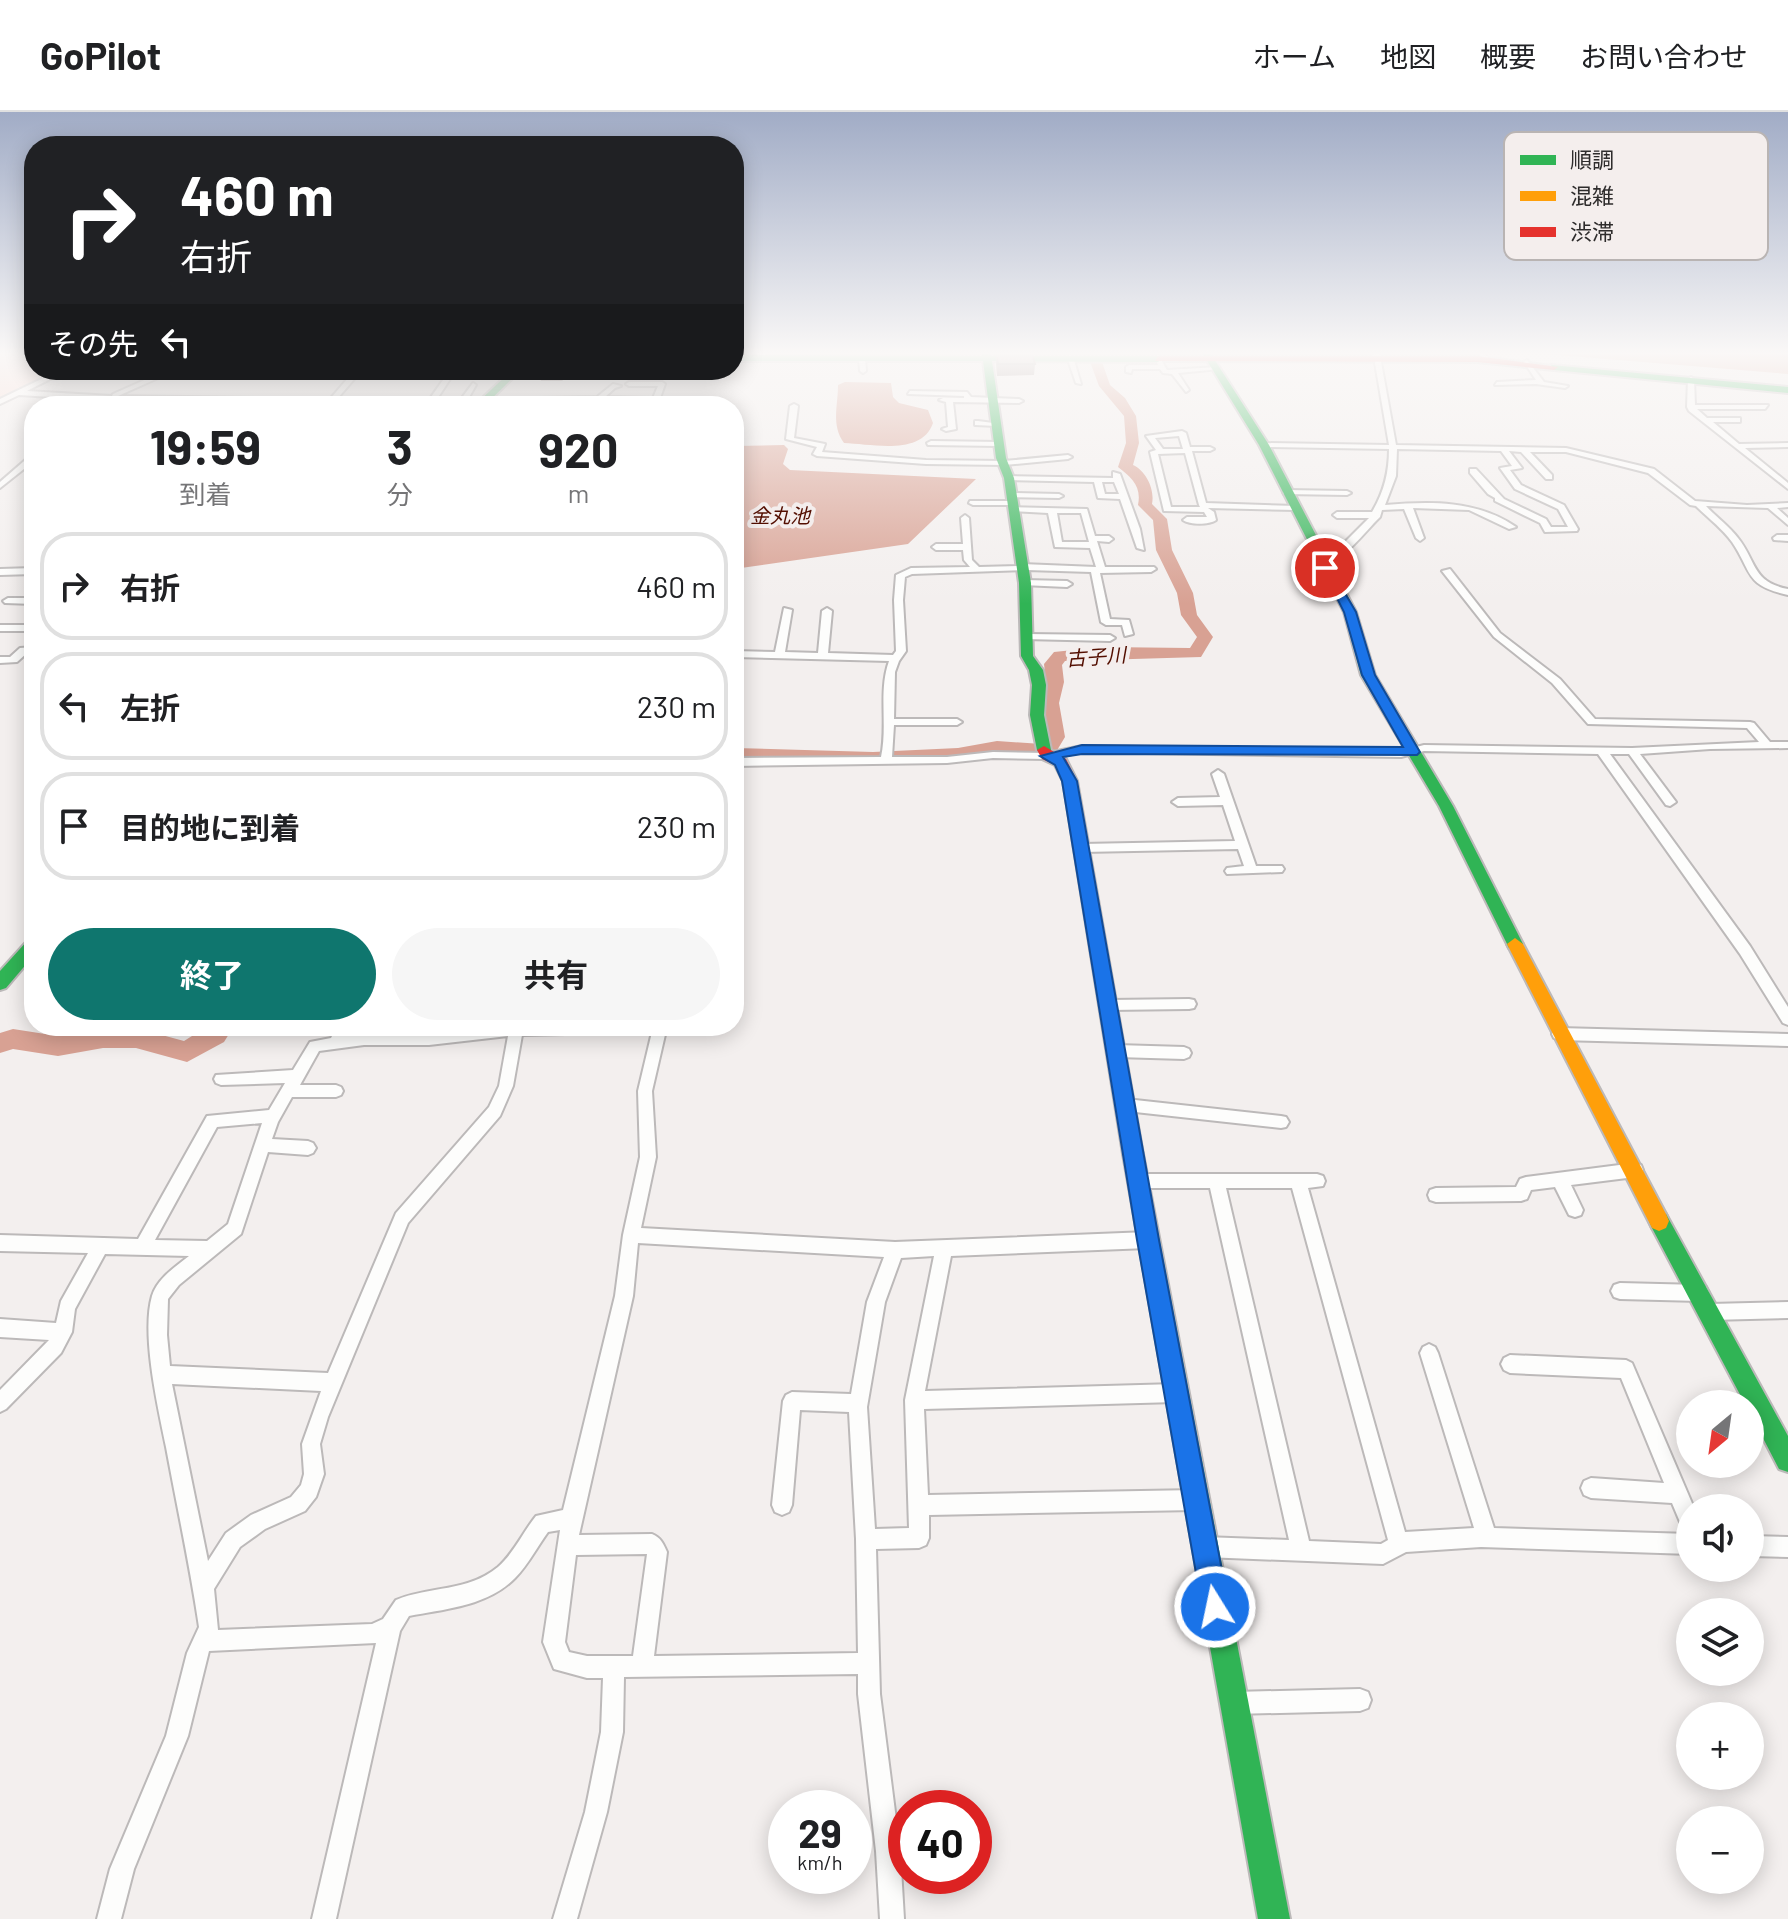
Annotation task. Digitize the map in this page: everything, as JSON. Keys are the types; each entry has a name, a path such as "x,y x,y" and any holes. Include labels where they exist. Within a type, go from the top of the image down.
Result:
{"street":[{"path":"790,435 790,439 815,442 822,446 816,456 926,462 1010,490 1052,510 1084,511 1090,541 1101,570 1106,622 1126,622 1128,634"},
{"path":"996,435 1010,490 1024,573 1027,656 1036,670 1039,685 1037,715 1044,751 1061,762 1070,781 1148,1240 1274,1919"},
{"path":"1151,435 1159,449"},
{"path":"1183,435 1204,508 1210,512 1212,520 1187,520"},
{"path":"1258,435 1321,562 1350,612 1368,675 1446,806 1559,1034 1635,1170 1788,1460"},
{"path":"1321,562 1335,556 1380,511 1393,478 1392,435"},
{"path":"1725,435 1788,487"},
{"path":"931,443 999,444"},
{"path":"1264,445 1580,452 1646,469 1698,504 1735,540 1751,572 1769,588 1788,592"},
{"path":"1739,446 1788,445"},
{"path":"1473,471 1491,492 1543,521 1548,530 1574,529 1561,507 1518,487 1504,468 1518,468 1503,448"},
{"path":"1210,449 1159,449 1154,452 1167,509 1347,493"},
{"path":"1523,449 1549,477"},
{"path":"973,503 987,507 1068,457"},
{"path":"1075,465 1076,480"},
{"path":"0,486 24,466"},
{"path":"744,654 892,658 901,651 902,606 897,585 901,575 911,571 1024,573 1146,569 1137,550 1146,548 1136,521 1122,497 1116,476 1010,490"},
{"path":"1098,480 1101,496 1122,497"},
{"path":"1010,490 1059,496"},
{"path":"1488,503 1529,492"},
{"path":"1698,504 1788,505"},
{"path":"1770,506 1788,522"},
{"path":"1408,507 1420,538"},
{"path":"1337,515 1408,507 1471,508 1512,527"},
{"path":"1052,510 1058,545 1109,539"},
{"path":"965,518 968,560 977,570"},
{"path":"1040,527 1055,527"},
{"path":"1777,538 1788,538"},
{"path":"936,547 967,547"},
{"path":"1101,570 1104,558"},
{"path":"0,572 24,570"},
{"path":"1447,571 1497,635 1556,681 1592,722 1750,725 1767,745"},
{"path":"1024,573 1067,584"},
{"path":"12,604 24,602"},
{"path":"780,655 787,610"},
{"path":"823,655 827,611"},
{"path":"0,628 24,628"},
{"path":"1027,637 1110,638"},
{"path":"0,675 24,653"},
{"path":"887,758 892,658"},
{"path":"0,660 13,660"},
{"path":"890,722 957,722"},
{"path":"744,762 993,755 1082,749 1632,751 1788,745"},
{"path":"1602,751 1745,950 1788,1019"},
{"path":"1632,751 1670,802"},
{"path":"1218,774 1251,870"},
{"path":"1178,802 1227,801"},
{"path":"1082,848 1242,845"},
{"path":"1231,871 1278,869"},
{"path":"0,983 24,955"},
{"path":"1109,1005 1189,1004"},
{"path":"1559,1034 1788,1040"},
{"path":"336,1043 339,1036"},
{"path":"109,1919 122,1869 177,1736 209,1627 162,1375 158,1335 160,1297 173,1279 235,1229 274,1116 315,1046 398,1036"},
{"path":"203,1587 233,1540 258,1522 298,1504 309,1490 314,1474 311,1444 333,1382 402,1218 495,1111 506,1086 515,1036"},
{"path":"658,1036 645,1091 648,1157 631,1235 624,1296 571,1519 554,1642 562,1661 587,1667 868,1663"},
{"path":"1117,1051 1184,1053"},
{"path":"221,1079 298,1076"},
{"path":"289,1091 336,1091"},
{"path":"1126,1105 1281,1122"},
{"path":"142,1248 212,1121 274,1116"},
{"path":"262,1145 308,1148"},
{"path":"1436,1195 1521,1194 1526,1184 1635,1170"},
{"path":"1138,1181 1317,1181"},
{"path":"1216,1181 1301,1551"},
{"path":"1298,1181 1399,1545"},
{"path":"1560,1181 1575,1210"},
{"path":"631,1235 895,1250 1148,1240"},
{"path":"0,1243 211,1249"},
{"path":"0,1403 36,1369 63,1332 67,1307 100,1247"},
{"path":"866,1539 919,1538 914,1400 944,1247"},
{"path":"892,1919 868,1663 866,1539 858,1403 876,1302 895,1250"},
{"path":"1620,1291 1700,1293"},
{"path":"1710,1312 1788,1310"},
{"path":"0,1328 63,1332"},
{"path":"1429,1353 1487,1537"},
{"path":"1510,1364 1626,1369 1678,1494 1591,1488"},
{"path":"162,1375 333,1382"},
{"path":"914,1400 1176,1393"},
{"path":"782,1505 792,1401 858,1403"},
{"path":"919,1505 1196,1500"},
{"path":"324,1919 390,1627 403,1607 443,1601 491,1584 507,1572 543,1523 571,1519"},
{"path":"1204,1547 1383,1554 1399,1545 1487,1537 1676,1544"},
{"path":"569,1545 652,1544 657,1552 642,1666"},
{"path":"1764,1546 1788,1547"},
{"path":"203,1641 372,1634 390,1627"},
{"path":"565,1919 596,1812 612,1732 614,1667"},
{"path":"1233,1703 1360,1700"}],"water":[{"path":"924,435 895,446 844,443 840,436"},
{"name":"金丸池","path":"784,445 788,449 783,464 790,470 976,479 908,544 744,568 744,446"}],"waterway":[{"name":"古子川","path":"744,754 873,758 958,754 997,747 1019,746 1035,751 1049,748 1056,737 1050,703 1055,682 1053,664 1060,656 1103,652 1195,653 1205,637 1189,615 1185,593 1164,550 1160,519 1145,505 1147,496 1137,472 1125,467 1133,435"},
{"name":"古子川","path":"0,1043 13,1039 58,1046 103,1038 136,1038 187,1052 213,1036"}],"traffic: fast":[{"path":"998,435 1001,458 1009,478 1025,583 1027,656 1036,670 1039,685 1037,715 1044,750"},
{"path":"1258,435 1350,612 1368,675 1446,806 1515,944"},
{"path":"0,983 24,955"},
{"path":"1133,1154 1274,1919"},
{"path":"1659,1221 1788,1460"}],"traffic: slow":[{"path":"1515,944 1659,1221"}],"traffic: jam":[{"path":"1044,750 1047,756 1061,762 1070,781 1133,1154"}],"route":[{"path":"1215,1607 1148,1240 1070,781 1061,762 1047,756 1082,749 1412,752 1368,675 1350,612 1325,568"}]}
